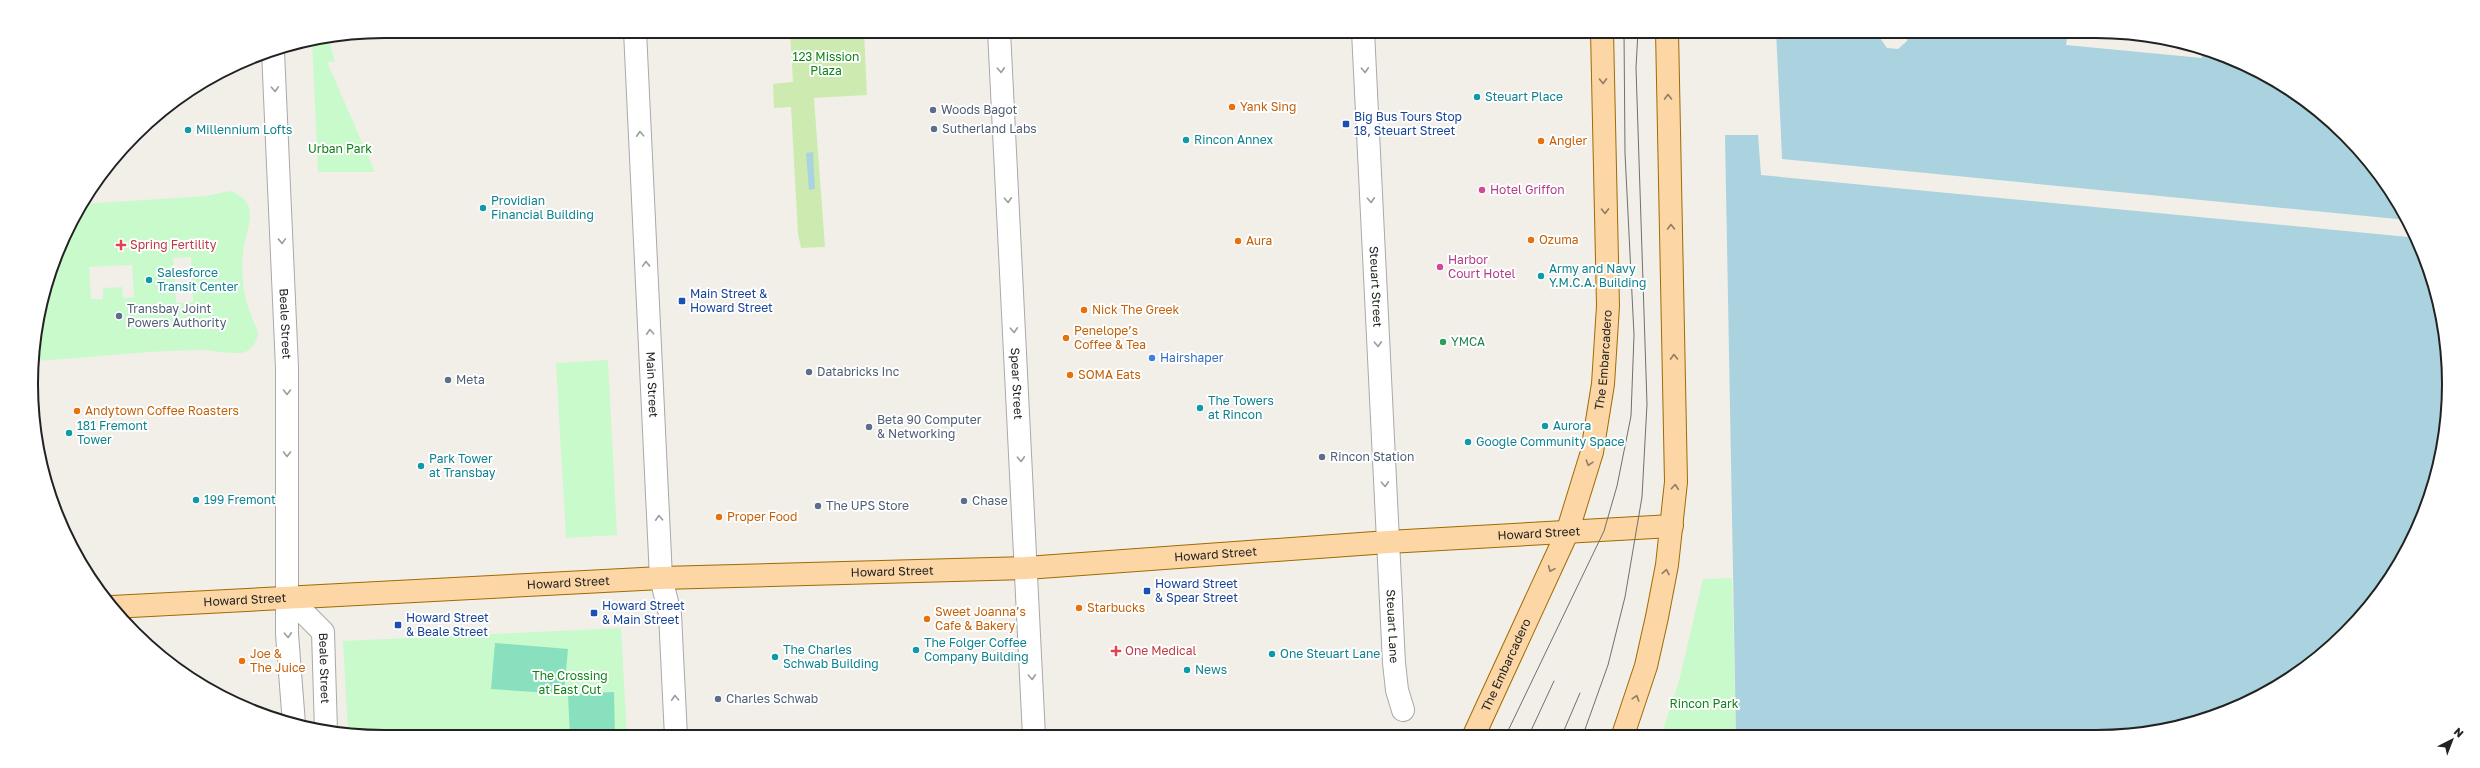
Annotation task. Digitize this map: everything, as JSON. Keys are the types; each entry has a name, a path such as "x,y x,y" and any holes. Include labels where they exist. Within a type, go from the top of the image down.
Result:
{"main road":[{"name":"The Embarcadero","path":"1476,730 1567,533 1592,452 1603,384 1608,306 1602,38"},
{"path":"1625,730 1646,666 1657,617 1667,565 1676,482 1667,38"},
{"name":"Howard Street","path":"119,607 288,596 662,578 1026,568 1388,542 1672,526"}],"street":[{"name":"Main Street","path":"635,38 662,578 670,614 676,730"},
{"name":"Spear Street","path":"999,38 1034,730"},
{"name":"Steuart Street","path":"1363,38 1388,542"},
{"name":"Beale Street","path":"273,56 286,356 287,634 294,718"},
{"name":"Steuart Lane","path":"1388,542 1394,663 1397,690 1403,710"},
{"name":"Beale Street","path":"288,596 323,632 326,725"}],"green space":[{"name":"123 Mission Plaza","path":"790,38 864,38 867,95 814,98 825,247 801,248 798,234 791,107 774,108 773,84 793,82"},
{"name":"Urban Park","path":"330,43 335,62 327,62 375,172 318,172 312,46"},
{"name":"Salesforce Transit Center","path":"230,191 240,196 247,202 250,209 250,217 244,244 242,268 246,300 258,332 253,346 243,353 200,350 134,353 39,361 45,316 56,273 64,252 89,204 206,196","holes":["191,257 193,302 176,303 173,258","132,265 134,297 123,298 122,287 103,288 103,299 91,299 89,267"]},
{"path":"608,360 617,535 566,538 556,363"},
{"name":"Rincon Park","path":"1732,578 1736,730 1663,730 1679,681 1703,579"},
{"name":"The Crossing at East Cut","path":"621,628 627,730 384,730 348,728 343,641"},
{"path":"495,643 568,649 564,694 491,689"},
{"path":"614,692 615,730 570,730 568,694"}],"water":[{"path":"1776,38 2096,38 2141,41 2186,50 2228,64 2269,84 2307,109 2341,139 2371,173 2396,211 2416,252 2424,273 2439,339 2442,384 2441,407 2439,429 2430,474 2416,516 2406,537 2396,557 2371,595 2341,629 2307,659 2269,684 2228,704 2207,712 2164,723 2141,727 2096,730 1736,730 1725,135 1781,135"},
{"path":"813,152 815,189 809,190 806,153"}],"pier":[{"path":"1880,38 1907,38 1907,41 1898,49 1887,48"},
{"path":"2067,38 2141,41 2186,50 2202,55 2202,58 2066,45"},
{"path":"1758,134 1781,135 1782,159 2400,219 2410,239 2408,237 1761,175"}],"tram line":[{"path":"1508,730 1604,531 1617,486 1631,416 1634,335 1625,153 1624,38"},
{"path":"1585,730 1608,665 1625,597 1642,497 1647,404 1636,68 1638,38"},
{"path":"1531,730 1554,681"},
{"path":"1564,730 1580,693"}],"place":[{"name":"Steuart Place","path":"1477,97"},
{"name":"Yank Sing","path":"1232,107"},
{"name":"Woods Bagot","path":"933,110"},
{"name":"Big Bus Tours Stop 18, Steuart Street","path":"1346,124"},
{"name":"Sutherland Labs","path":"934,129"},
{"name":"Millennium Lofts","path":"188,130"},
{"name":"Rincon Annex","path":"1186,140"},
{"name":"Angler","path":"1541,141"},
{"name":"Hotel Griffon","path":"1482,190"},
{"name":"Providian Financial Building","path":"483,208"},
{"name":"Ozuma","path":"1531,240"},
{"name":"Aura","path":"1238,241"},
{"name":"Spring Fertility","path":"121,245"},
{"name":"Harbor Court Hotel","path":"1440,267"},
{"name":"Army and Navy Y.M.C.A. Building","path":"1541,276"},
{"name":"Salesforce Transit Center","path":"149,280"},
{"name":"Main Street & Howard Street","path":"682,301"},
{"name":"Nick The Greek","path":"1084,310"},
{"name":"Transbay Joint Powers Authority","path":"119,316"},
{"name":"Penelope’s Coffee & Tea","path":"1066,338"},
{"name":"YMCA","path":"1443,342"},
{"name":"Hairshaper","path":"1152,358"},
{"name":"Databricks Inc","path":"809,372"},
{"name":"SOMA Eats","path":"1070,375"},
{"name":"Meta","path":"448,380"},
{"name":"The Towers at Rincon","path":"1200,408"},
{"name":"Andytown Coffee Roasters","path":"77,411"},
{"name":"Aurora","path":"1545,426"},
{"name":"Beta 90 Computer & Networking","path":"869,427"},
{"name":"181 Fremont Tower","path":"69,433"},
{"name":"Google Community Space","path":"1468,442"},
{"name":"Rincon Station","path":"1322,457"},
{"name":"Park Tower at Transbay","path":"421,466"},
{"name":"199 Fremont","path":"196,500"},
{"name":"Chase","path":"964,501"},
{"name":"The UPS Store","path":"818,506"},
{"name":"Proper Food","path":"719,517"},
{"name":"Howard Street & Spear Street","path":"1147,591"},
{"name":"Starbucks","path":"1079,608"},
{"name":"Howard Street & Main Street","path":"594,613"},
{"name":"Sweet Joanna’s Cafe & Bakery","path":"927,619"},
{"name":"Howard Street & Beale Street","path":"398,625"},
{"name":"The Folger Coffee Company Building","path":"916,650"},
{"name":"One Medical","path":"1116,651"},
{"name":"One Steuart Lane","path":"1272,654"},
{"name":"The Charles Schwab Building","path":"775,657"},
{"name":"Joe & The Juice","path":"242,661"},
{"name":"News","path":"1187,670"},
{"name":"Charles Schwab","path":"718,699"}]}
